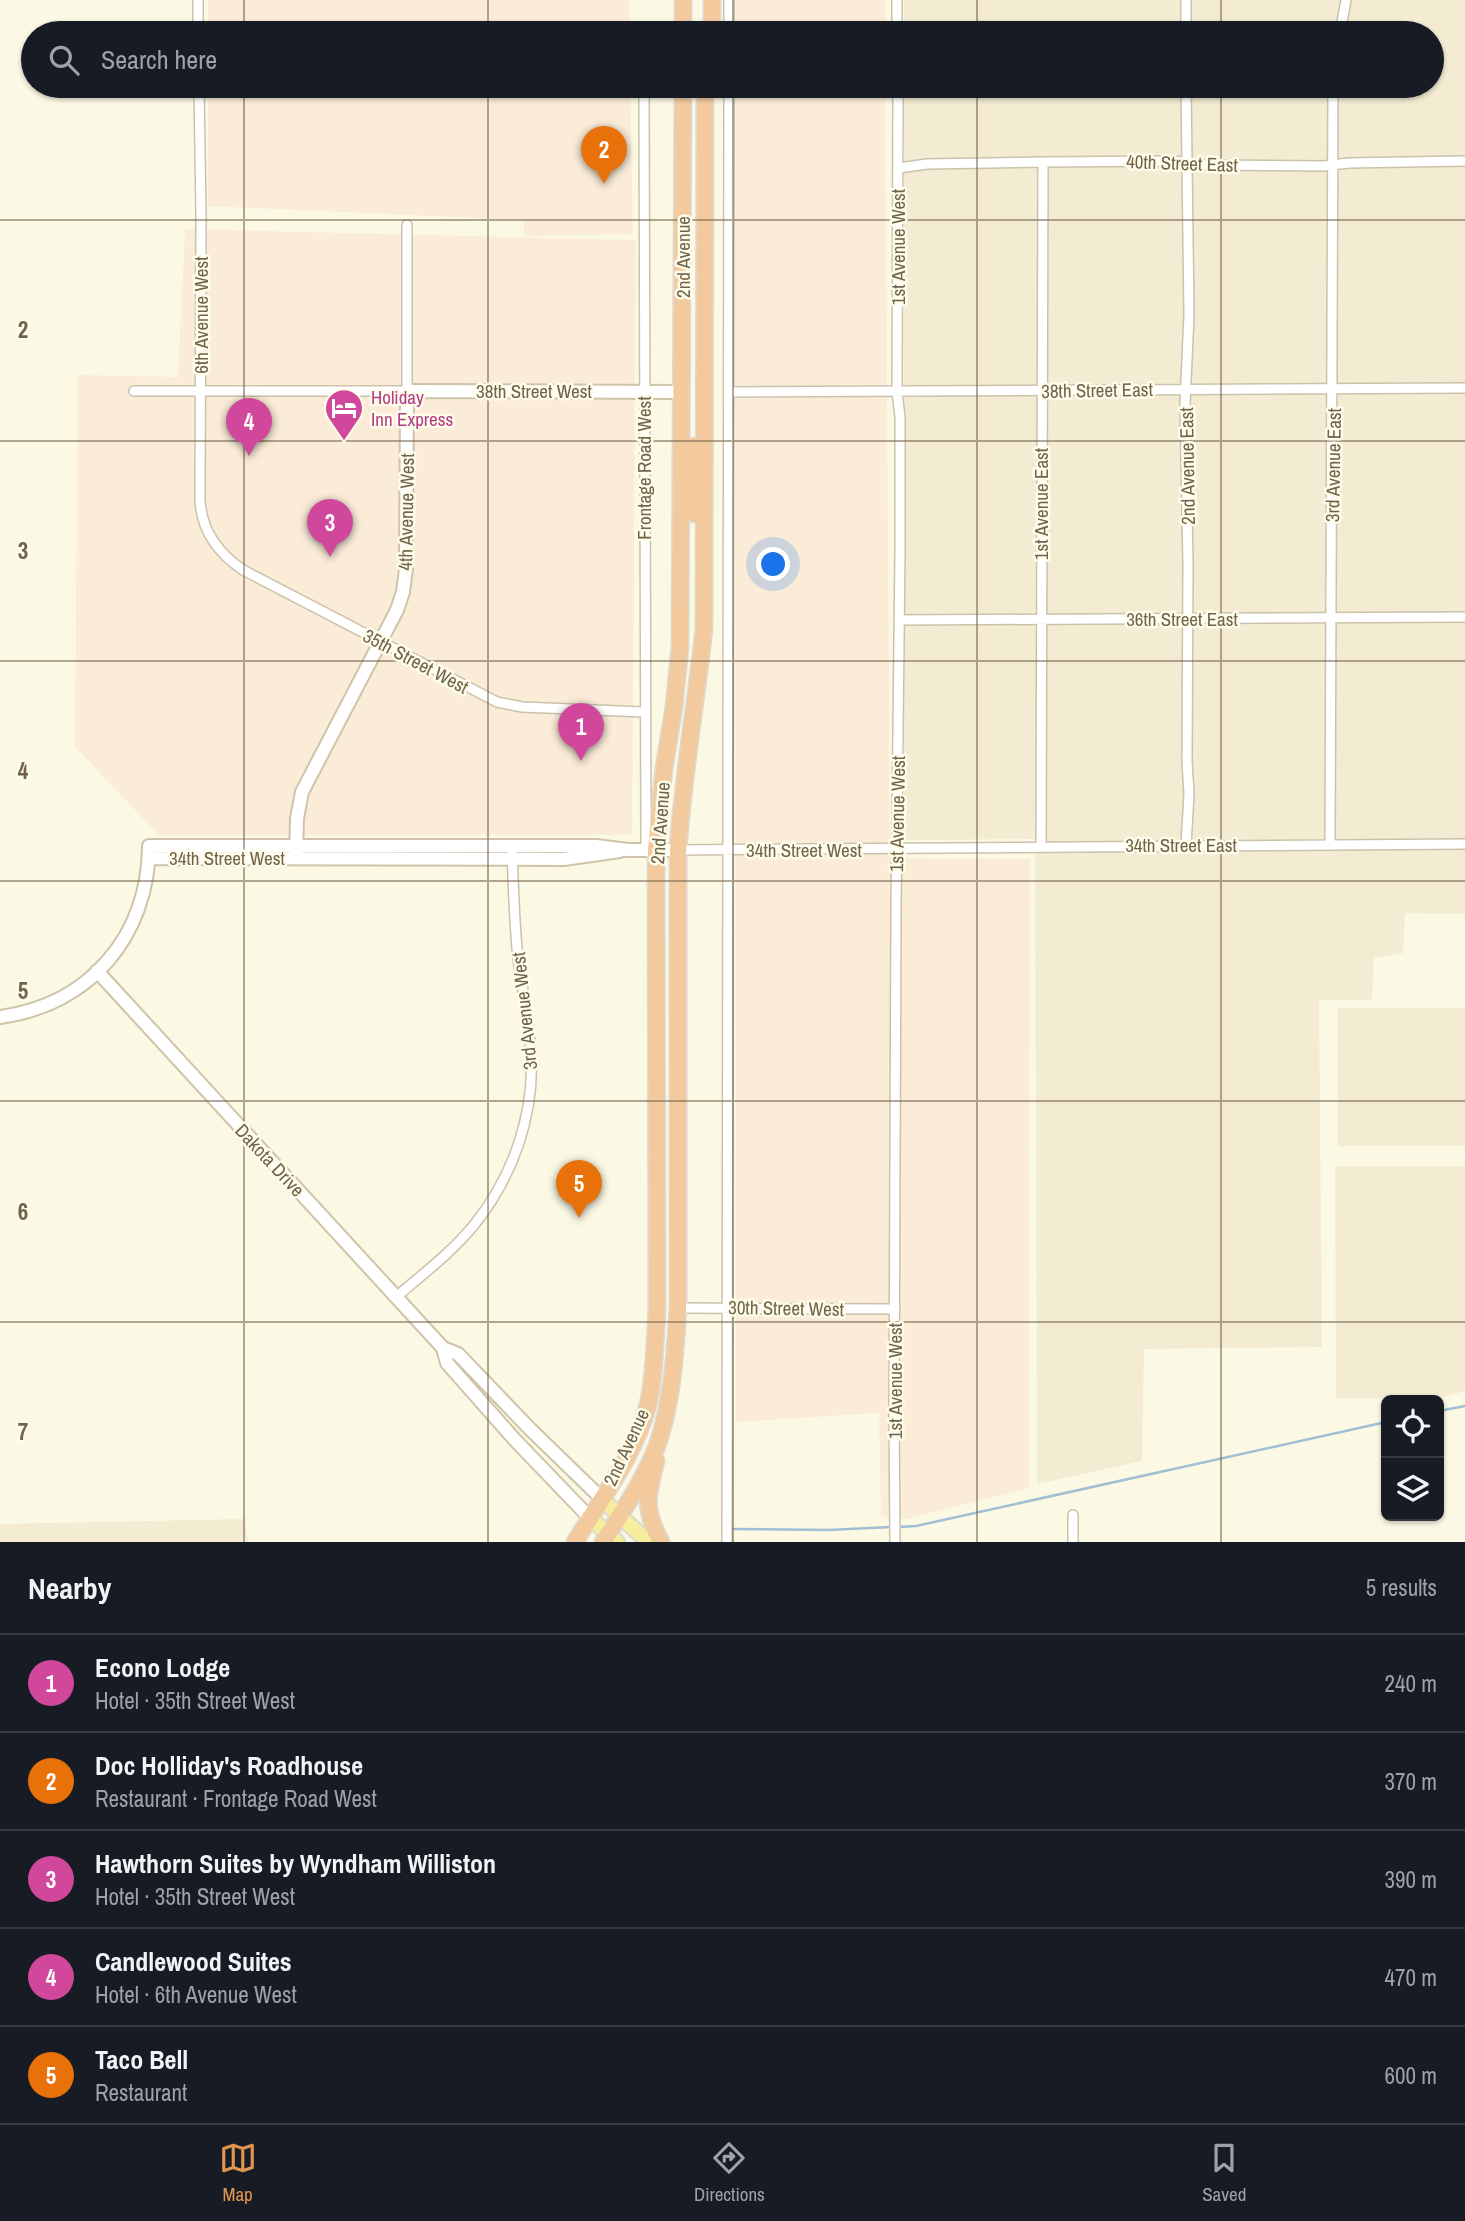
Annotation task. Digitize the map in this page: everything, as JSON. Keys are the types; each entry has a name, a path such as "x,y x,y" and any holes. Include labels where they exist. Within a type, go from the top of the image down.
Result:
{"highway":[{"path":"683,0 683,21"},
{"path":"705,0 705,21"},
{"path":"712,0 712,21"},
{"name":"2nd Avenue","path":"575,1542 618,1473 637,1434 648,1405 653,1373 657,1308 651,850 659,811 680,647 683,98"},
{"name":"2nd Avenue","path":"609,1539 660,1439 673,1380 678,1308 678,850 681,799 700,667 705,607 706,98"},
{"path":"682,392 689,395 693,402 700,667"},
{"path":"660,1439 648,1509 649,1519 661,1542"}],"main road":[{"path":"601,1498 648,1542"},
{"path":"589,1517 609,1539"}],"street":[{"path":"198,0 198,21"},
{"path":"729,0 729,21"},
{"path":"897,0 897,21"},
{"path":"1186,0 1186,21"},
{"path":"1342,21 1346,0"},
{"name":"6th Avenue West","path":"199,98 200,505 205,527 212,541"},
{"name":"Frontage Road West","path":"644,98 644,712 651,850"},
{"path":"726,1542 729,98"},
{"name":"1st Avenue West","path":"895,1542 900,417 897,392 898,98"},
{"name":"2nd Avenue East","path":"1186,98 1189,794 1186,845"},
{"name":"3rd Avenue East","path":"1330,845 1333,98"},
{"name":"40th Street East","path":"899,168 927,164 1043,162 1174,161 1332,165 1465,161"},
{"name":"1st Avenue East","path":"1041,846 1043,162"},
{"name":"4th Avenue West","path":"296,852 297,818 302,792 400,601 406,577 407,225"},
{"name":"38th Street East","path":"897,392 1465,388"},
{"name":"38th Street West","path":"134,391 682,392"},
{"path":"729,392 897,392"},
{"name":"35th Street West","path":"212,541 225,557 243,569 481,695 506,705 644,712"},
{"name":"36th Street East","path":"899,620 1465,617"},
{"name":"34th Street East","path":"897,849 1465,844"},
{"name":"34th Street West","path":"97,971 117,950 136,918 144,894 149,846 296,852 513,853 596,846 628,850 897,849"},
{"name":"3rd Avenue West","path":"396,1297 454,1247 483,1213 503,1183 524,1125 531,1083 531,1054 516,939 513,853"},
{"path":"0,1017 28,1012 54,1002 97,971"},
{"name":"Dakota Drive","path":"97,971 443,1348 458,1354 601,1498"},
{"name":"30th Street West","path":"678,1308 895,1309"},
{"name":"Dakota Drive","path":"443,1348 447,1363 553,1482 589,1517"},
{"path":"1073,1515 1073,1542"}],"shaded area":[{"path":"208,0 629,0 629,21 208,21"},
{"path":"734,0 885,0 885,21 734,21"},
{"path":"904,0 1465,0 1465,914 1405,913 1403,953 1374,958 1372,1000 1319,1000 1322,1347 1144,1349 1142,1461 1037,1484 1035,839 904,840 904,98 1444,98 1444,21 904,21"},
{"path":"208,98 630,98 633,234 525,236 523,220 208,206"},
{"path":"735,98 885,98 890,858 1030,859 1029,1488 906,1519 881,1516 879,1413 736,1422"},
{"path":"185,229 636,240 632,835 159,835 75,747 78,375 178,377"},
{"path":"1338,1008 1465,1008 1465,1146 1338,1146"},
{"path":"1335,1166 1465,1166 1465,1391 1444,1397 1381,1395 1381,1398 1336,1398"},
{"path":"245,1519 248,1542 0,1542 0,1524"}],"waterway":[{"path":"1444,1410 1465,1406"},
{"path":"899,1527 916,1526 1381,1423"},
{"path":"734,1529 828,1530 891,1527"}],"place":[{"name":"Doc Holliday's Roadhouse","path":"604,184"},
{"name":"Holiday Inn Express","path":"344,442"},
{"name":"Candlewood Suites","path":"249,456"},
{"name":"Hawthorn Suites by Wyndham Williston","path":"330,557"},
{"name":"Econo Lodge","path":"581,761"},
{"name":"Taco Bell","path":"579,1218"}]}
